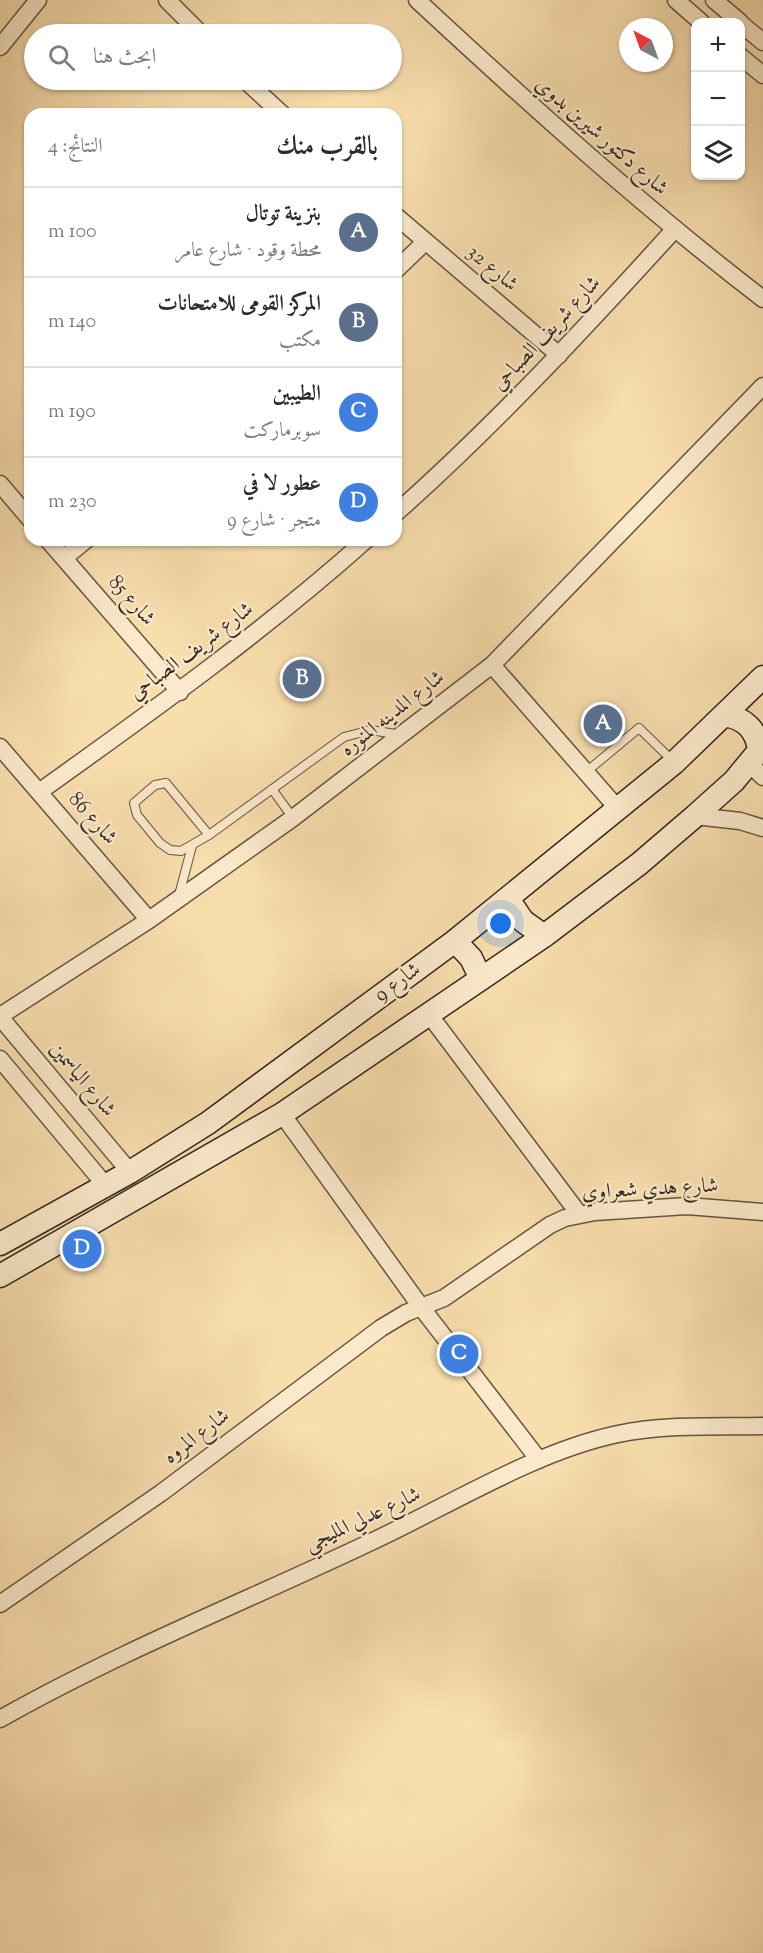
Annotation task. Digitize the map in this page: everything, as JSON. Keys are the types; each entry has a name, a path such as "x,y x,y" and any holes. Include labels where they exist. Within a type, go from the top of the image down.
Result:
{"main road":[{"name":"شارع 9","path":"0,1244 130,1172 208,1123 455,941 674,763 763,677"},
{"path":"724,715 746,723 756,735 759,759"},
{"name":"شارع 9","path":"0,1276 282,1114 481,979 544,936 639,864 759,759"},
{"path":"508,899 523,921 544,936"},
{"path":"455,941 471,958 481,979"}],"street":[{"path":"0,46 38,0"},
{"path":"167,0 191,24"},
{"name":"شارع دكتور شيرين بدوي","path":"417,0 518,94 674,230 763,299"},
{"path":"676,0 696,18"},
{"path":"714,0 735,18"},
{"path":"745,26 763,42"},
{"path":"745,59 763,75"},
{"path":"256,90 275,108"},
{"name":"شارع 32","path":"402,221 559,356"},
{"name":"شارع شريف الصباحي","path":"402,507 489,427 559,356 674,230"},
{"path":"402,264 425,242"},
{"name":"شارع المدينه المنوره","path":"0,1016 149,920 293,818 404,736 492,665 763,386"},
{"path":"0,484 24,512"},
{"name":"شارع 85","path":"53,546 180,692"},
{"path":"64,558 79,546"},
{"name":"شارع شريف الصباحي","path":"39,792 180,692 269,622 359,546"},
{"path":"492,665 619,810"},
{"name":"شارع 86","path":"0,747 149,920"},
{"path":"695,816 740,821 763,828"},
{"path":"428,1013 579,1214"},
{"name":"شارع الياسمين","path":"0,1016 130,1172"},
{"path":"0,1059 105,1186"},
{"path":"282,1114 421,1307 539,1460"},
{"name":"شارع هدي شعراوي","path":"421,1307 444,1299 550,1225 579,1214 687,1206 763,1212"},
{"name":"شارع المروه","path":"0,1604 161,1493 394,1319 421,1307"},
{"name":"شارع عدلي المليجي","path":"0,1719 78,1677 373,1542 539,1460 618,1434 654,1429 763,1426"}],"lane":[{"path":"586,772 639,728 674,763"},
{"path":"209,835 166,783 160,782 138,798 134,810 160,843 170,850 181,851 209,835 344,736 370,730 404,736"},
{"path":"272,789 293,818"},
{"path":"178,900 192,846"}],"place":[{"name":"المركز القومى للامتحانات","path":"302,679"},
{"name":"بنزينة توتال","path":"603,724"},
{"name":"عطور لا في","path":"82,1249"},
{"name":"الطيبين","path":"459,1354"}]}
